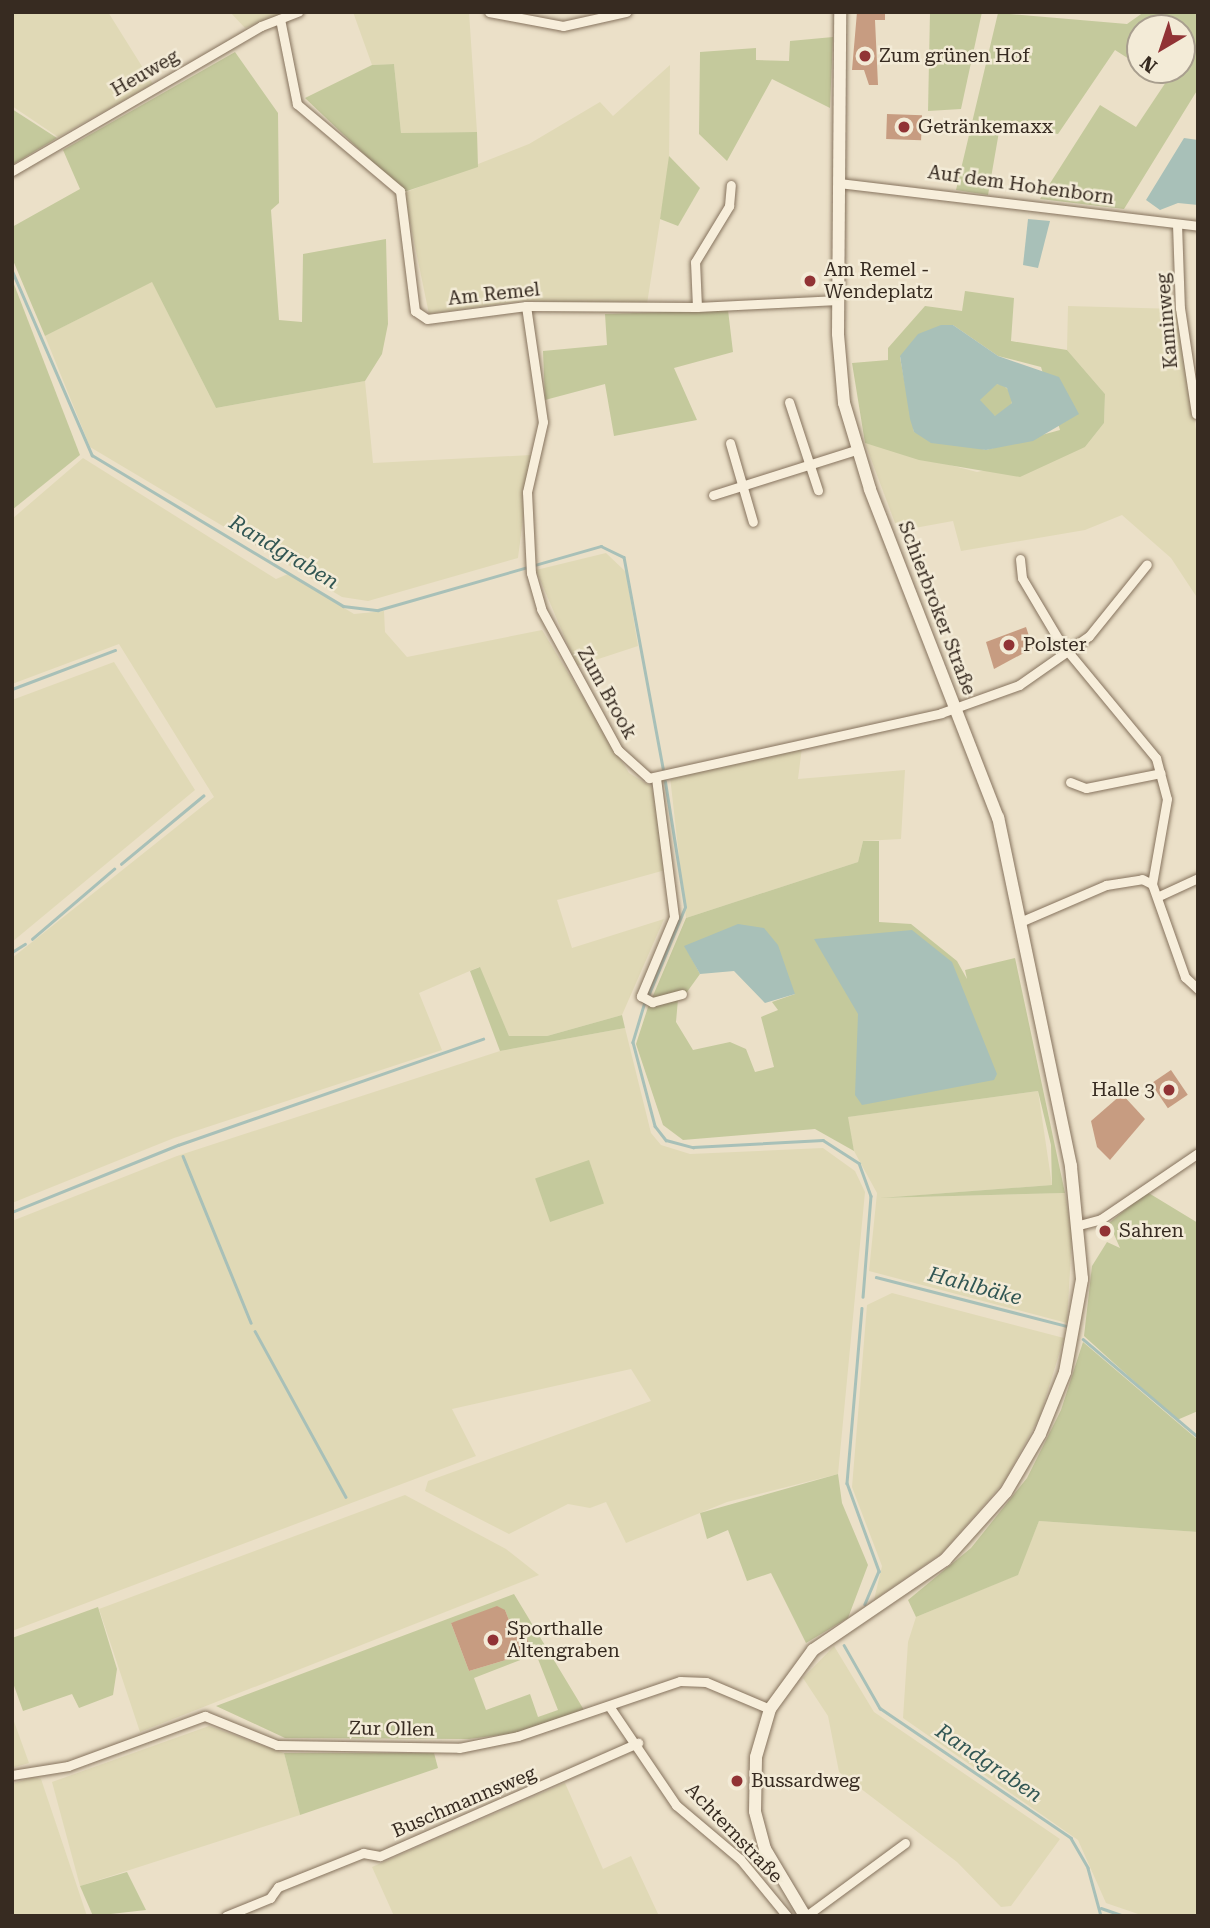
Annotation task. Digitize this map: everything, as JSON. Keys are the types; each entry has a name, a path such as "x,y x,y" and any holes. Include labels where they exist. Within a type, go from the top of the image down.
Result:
{"main road":[{"name":"Schierbroker Straße","path":"806,1916 765,1849 755,1811 755,1757 770,1709 813,1650 945,1560 1019,1473 1046,1422 1075,1334 1082,1279 1078,1208 998,818 856,450 840,376 840,12"}],"street":[{"name":"Heuweg","path":"12,171 280,19 298,12"},
{"path":"489,12 524,23 626,12"},
{"name":"Am Remel","path":"280,19 297,104 400,191 415,311 427,319 526,306 697,307 838,300"},
{"name":"Auf dem Hohenborn","path":"839,183 1198,226"},
{"path":"697,307 695,262 729,206 731,185"},
{"name":"Kaminweg","path":"1177,224 1180,308 1196,414"},
{"name":"Zum Brook","path":"526,306 543,422 527,492 531,573 541,609 618,750 636,772 656,778"},
{"path":"789,402 818,490"},
{"path":"730,443 753,522"},
{"path":"713,495 856,450"},
{"path":"1020,559 1022,578 1070,652 1142,739 1161,773 1167,799 1164,845 1152,884"},
{"path":"682,994 652,1002 641,996 674,917 676,892 656,778 956,707 1019,685 1070,652 1147,564"},
{"path":"1070,782 1086,788 1161,773"},
{"path":"1159,896 1198,878"},
{"path":"1020,922 1106,885 1142,879 1152,884 1159,896 1163,926 1185,977 1198,989"},
{"path":"1079,1225 1094,1221 1198,1153"},
{"path":"1078,1208 1094,1221"},
{"name":"Zur Ollen","path":"12,1775 68,1766 205,1716 277,1745 459,1748 692,1680 770,1709"},
{"name":"Achternstraße","path":"609,1706 638,1743 677,1805 740,1859 787,1916"},
{"name":"Buschmannsweg","path":"226,1916 301,1877 363,1853 380,1856 638,1743"},
{"path":"806,1916 905,1843"}],"shaded area":[{"path":"12,12 108,12 153,84 58,137 12,106"},
{"path":"230,12 291,12 245,28"},
{"path":"353,12 469,12 477,132 401,133 394,64 372,65"},
{"path":"670,65 669,163 647,304 521,301 429,314 404,193 529,144 600,102 613,116"},
{"path":"152,281 216,408 365,381 373,463 531,455 518,558 368,601 342,597 90,447 45,336"},
{"path":"1068,306 1178,309 1198,443 1198,599 1171,558 1122,515 1085,530 961,551 953,521 898,531 865,443 977,472 1085,447 1104,423 1105,394 1067,350"},
{"path":"83,458 276,579 288,574 354,614 384,611 385,632 407,657 542,630 629,773 652,787 669,869 557,900 572,948 664,919 622,1015 547,1036 509,1036 479,967 419,993 442,1050 174,1138 12,1203 12,958 214,797 119,644 12,684 12,519"},
{"path":"606,553 626,572 638,646 577,666 536,570"},
{"path":"114,662 195,790 12,942 12,700"},
{"path":"802,747 798,779 905,770 901,839 863,841 858,862 686,918 670,777"},
{"path":"625,1028 651,1133 661,1145 690,1154 823,1148 855,1171 865,1192 838,1474 727,1502 626,1543 606,1502 590,1508 568,1504 509,1534 425,1491 428,1481 651,1401 631,1369 452,1409 476,1456 12,1631 12,1221 177,1156 500,1051"},
{"path":"1038,1091 1052,1185 882,1198 1065,1193 1072,1234 1067,1323 869,1271 877,1193 854,1151 847,1117"},
{"path":"892,1293 1064,1338 1040,1416 1004,1482 942,1553 874,1600 882,1566 852,1487 867,1305"},
{"path":"405,1495 506,1549 539,1575 140,1732 99,1609"},
{"path":"1039,1521 1198,1532 1198,1916 1141,1915 1106,1903 1078,1840 903,1718 908,1642 916,1617 1017,1575"},
{"path":"834,1646 874,1712 1060,1839 1011,1906 1001,1907 957,1862 839,1772 828,1716 803,1678"},
{"path":"12,1716 29,1763 12,1768"},
{"path":"209,1726 284,1753 300,1815 80,1886 52,1782"},
{"path":"33,1777 41,1779 87,1916 12,1916 12,1784"},
{"path":"565,1783 603,1869 631,1856 659,1916 394,1916 372,1867"}],"green space":[{"path":"930,12 982,12 961,109 928,111"},
{"path":"1198,12 1198,89 1124,209 1040,199 1100,105 1136,127 1165,84 1196,84 1196,14 1141,14"},
{"path":"998,13 1126,24 1126,57 1115,50 1058,134 1000,126 988,195 956,190"},
{"path":"833,37 830,108 772,79 727,161 699,134 700,52 756,48 756,60 789,61 790,41"},
{"path":"235,52 278,113 279,203 271,210 279,320 302,322 303,254 386,239 388,324 382,354 365,381 216,408 152,282 45,336 12,258 12,227 80,189 63,150"},
{"path":"394,64 401,133 477,132 478,167 404,192 305,98 372,65"},
{"path":"12,109 57,138 12,165"},
{"path":"669,156 700,188 678,226 660,219"},
{"path":"12,279 80,455 12,510"},
{"path":"965,291 1014,298 1011,341 1067,350 1105,394 1104,423 1085,447 1020,477 919,460 865,443 852,363 888,360 888,348 925,306 962,311","holes":["953,325 998,356 1041,367 1060,430 986,450 914,432 900,357"]},
{"path":"728,310 733,352 674,368 697,420 614,436 605,384 545,400 543,351 607,345 605,314"},
{"path":"996,384 1007,389 1012,400 1007,411 996,416 985,411 980,400 985,389"},
{"path":"863,841 879,841 879,922 911,924 957,961 967,979 965,970 1015,958 1065,1193 880,1198 1052,1185 1051,1145 1038,1091 848,1117 854,1151 815,1129 683,1140 663,1125 636,1044 649,1004 678,999 676,1022 693,1050 730,1042 746,1049 755,1072 774,1067 761,1017 778,1010 772,1002 795,994 685,946 700,974 687,992 652,998 686,918 858,862"},
{"path":"480,967 509,1036 547,1036 622,1015 625,1028 500,1051 470,971"},
{"path":"589,1160 604,1203 550,1222 535,1179"},
{"path":"1147,1192 1198,1223 1198,1411 1177,1420 1084,1336 1092,1266 1107,1242 1120,1248 1109,1223"},
{"path":"1083,1342 1198,1440 1198,1532 1039,1521 1018,1575 916,1617 908,1600 971,1548 1027,1478 1061,1410"},
{"path":"838,1474 842,1503 868,1565 848,1618 806,1643 771,1573 747,1581 728,1530 707,1539 700,1513"},
{"path":"514,1594 584,1710 515,1733 469,1739 285,1738 216,1706","holes":["505,1610 512,1628 522,1624 532,1652 469,1671 451,1623","536,1654 558,1710 538,1717 530,1694 486,1710 474,1678"]},
{"path":"98,1607 117,1669 113,1695 79,1708 72,1694 23,1711 12,1680 12,1638"},
{"path":"284,1753 434,1753 438,1768 300,1815"},
{"path":"127,1872 146,1910 93,1916 80,1886"}],"water":[{"path":"1184,138 1198,140 1198,205 1178,203 1160,210 1146,200"},
{"path":"1028,219 1050,221 1038,268 1023,265"},
{"path":"941,325 953,325 998,356 1059,377 1079,414 1033,441 986,450 931,443 914,432 900,356 918,334","holes":["997,384 1007,388 1012,403 995,416 980,400"]},
{"path":"738,924 764,928 778,945 795,994 765,1003 734,971 700,974 684,946"},
{"path":"912,930 952,962 997,1074 994,1080 862,1105 855,1095 858,1014 814,939"}],"building":[{"name":"Zum grünen Hof","path":"857,12 885,12 885,20 875,20 878,85 869,85 864,70 852,70"},
{"name":"Getränkemaxx","path":"887,114 922,115 921,140 886,139"},
{"name":"Polster","path":"1026,627 1033,648 994,669 986,642"},
{"name":"Halle 3","path":"1171,1070 1188,1095 1168,1108 1151,1083"},
{"path":"1122,1094 1145,1119 1110,1160 1097,1147 1091,1121"},
{"name":"Sporthalle Altengraben","path":"497,1606 505,1610 512,1628 522,1624 532,1652 469,1671 451,1623"}],"waterway":[{"name":"Randgraben","path":"12,270 92,455 343,606 378,610 601,546 624,557 663,768"},
{"path":"12,689 115,650"},
{"name":"Randgraben","path":"648,996 685,907 665,782"},
{"path":"121,864 203,796"},
{"path":"32,939 114,869"},
{"path":"12,952 25,944"},
{"name":"Randgraben","path":"645,1002 633,1042 655,1126 666,1140 693,1147 823,1140 859,1163 871,1196 863,1297"},
{"path":"12,1212 178,1145 483,1039"},
{"path":"183,1156 251,1323"},
{"name":"Hahlbäke","path":"876,1277 1067,1326"},
{"name":"Randgraben","path":"862,1308 847,1483 879,1571 865,1604"},
{"path":"255,1331 346,1497"},
{"name":"Hahlbäke","path":"1083,1339 1198,1437"},
{"name":"Randgraben","path":"844,1645 880,1708 1071,1838 1088,1868 1101,1916"},
{"path":"1101,1908 1124,1916"}],"place":[{"name":"Zum grünen Hof","path":"865,56"},
{"name":"Getränkemaxx","path":"904,127"},
{"name":"Am Remel - Wendeplatz","path":"810,281"},
{"name":"Polster","path":"1009,645"},
{"name":"Halle 3","path":"1169,1090"},
{"name":"Sahren","path":"1105,1231"},
{"name":"Sporthalle Altengraben","path":"493,1640"},
{"name":"Bussardweg","path":"737,1781"}]}
